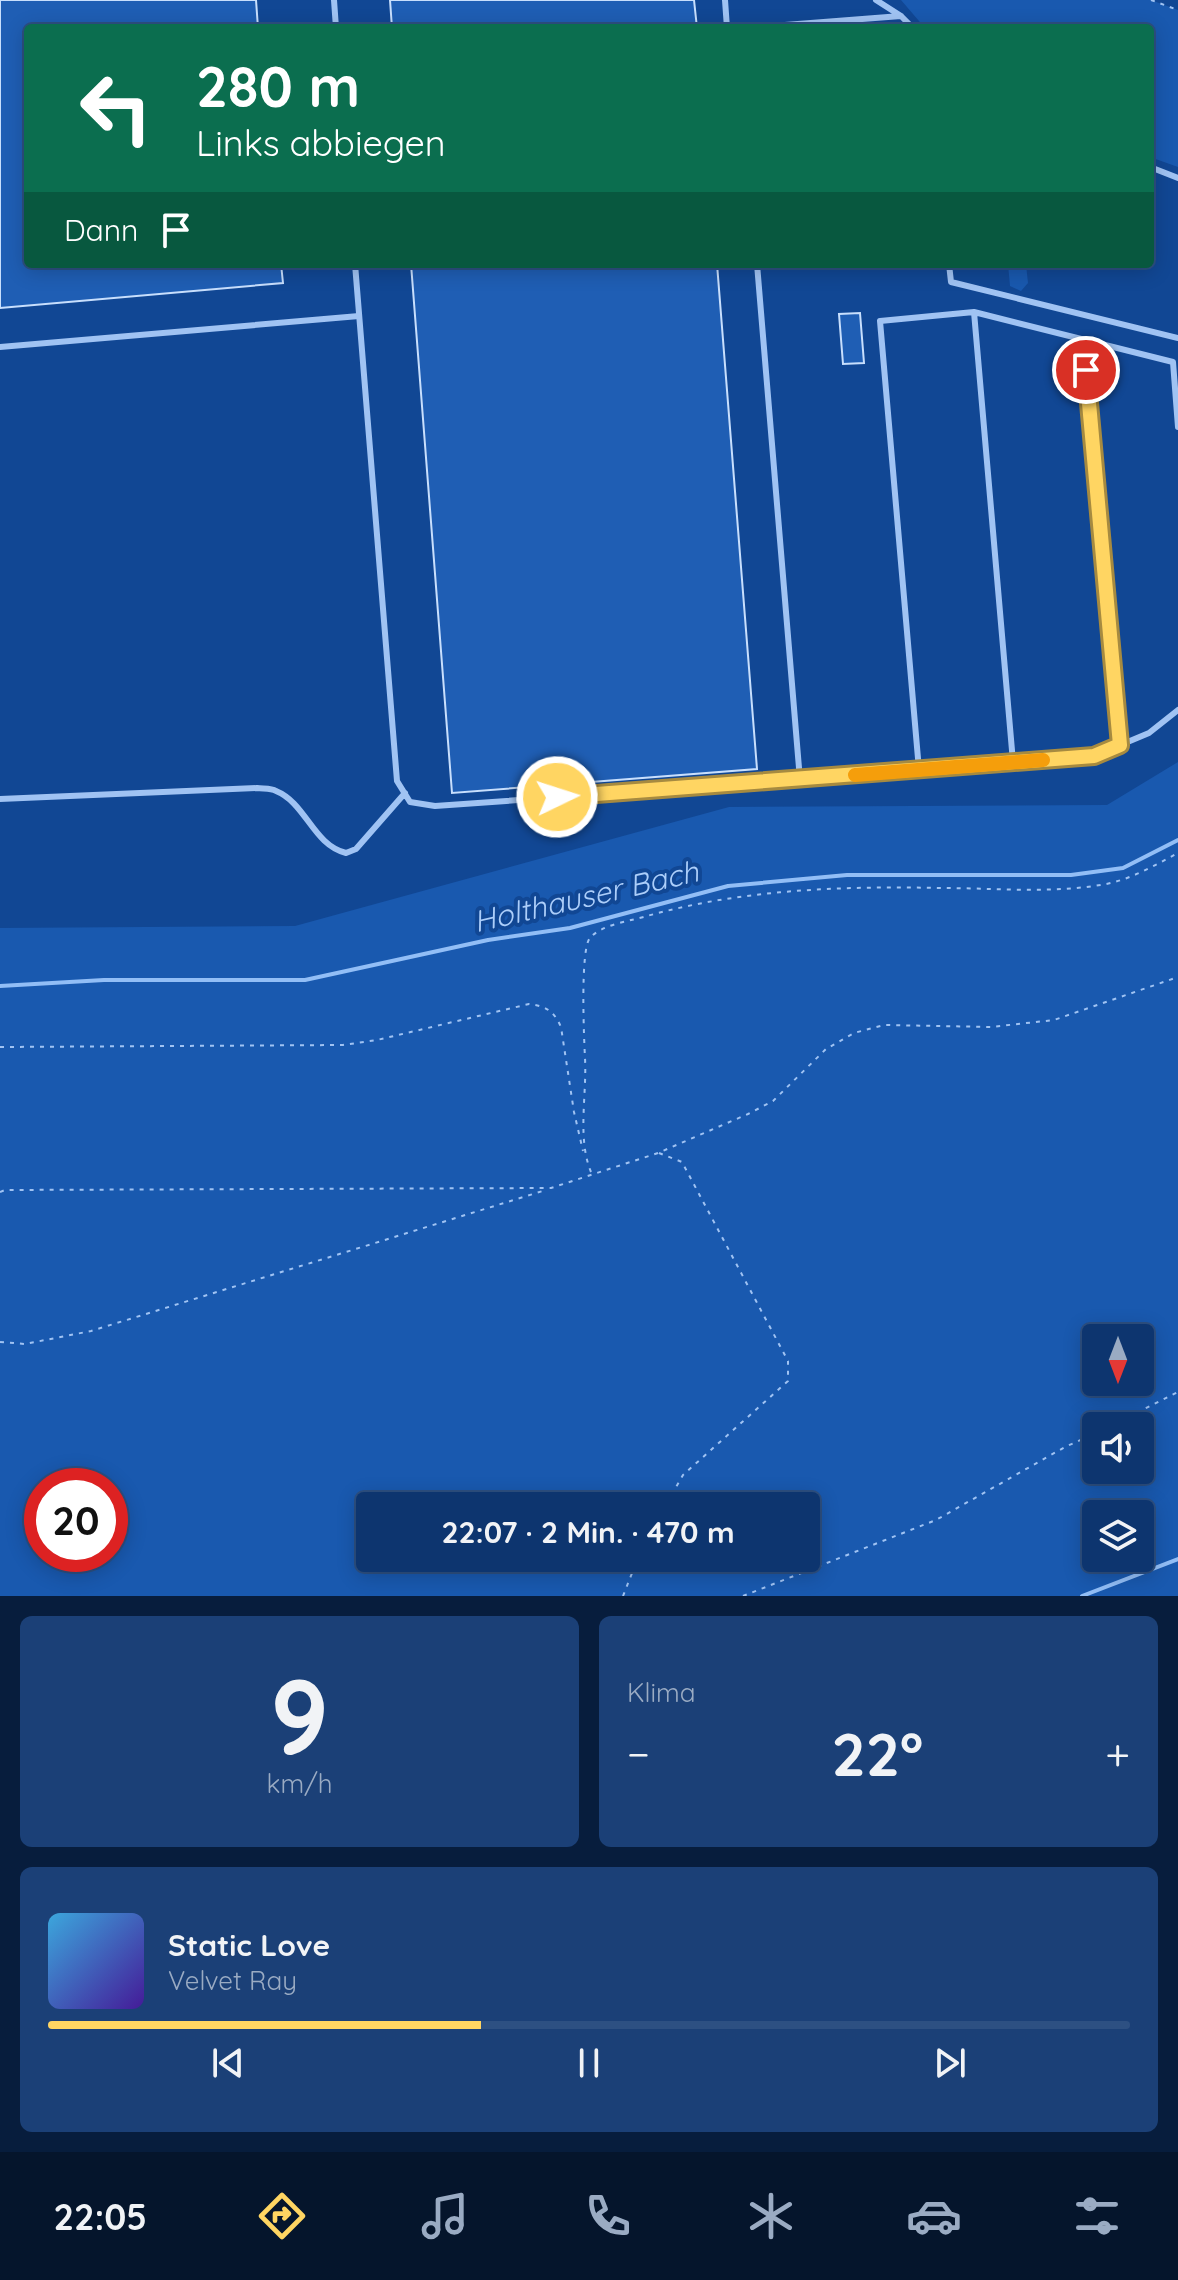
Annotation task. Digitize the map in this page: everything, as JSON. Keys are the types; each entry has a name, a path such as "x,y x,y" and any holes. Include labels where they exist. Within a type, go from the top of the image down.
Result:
{"lane":[{"path":"334,0 336,24"},
{"path":"725,0 727,24"},
{"path":"876,0 909,24"},
{"path":"797,24 901,16"},
{"path":"1154,169 1178,178"},
{"path":"355,268 397,781 410,802 435,806 1094,756 1149,733 1178,710"},
{"path":"757,268 800,780"},
{"path":"949,268 951,282 1178,338"},
{"path":"919,770 880,321 974,312 1173,362 1178,427"},
{"path":"974,312 1013,762"},
{"path":"0,347 359,316"},
{"path":"1083,339 1120,745"},
{"path":"0,799 257,788 275,790 290,800 327,845 346,853 356,849 405,793"}],"path":[{"path":"1151,0 1178,10"},
{"path":"584,1155 586,947 591,937 608,927 720,898 772,892 862,887 1086,887 1125,879 1178,853"},
{"path":"0,1342 25,1344 91,1331 658,1153 773,1101 826,1049 854,1033 884,1025 991,1027 1054,1020 1178,977"},
{"path":"0,1047 343,1045 377,1040 529,1004 544,1006 556,1015 561,1027 574,1112 592,1174"},
{"path":"658,1153 682,1162 788,1361 788,1381 683,1475 673,1492"},
{"path":"0,1192 551,1188"},
{"path":"1138,1412 1178,1392"},
{"path":"743,1596 936,1520 1082,1439"},
{"path":"623,1596 632,1572"}],"shaded area":[{"path":"901,0 1151,0 1178,10 1178,167 1154,158 1154,24 922,24"},
{"path":"1008,268 1026,268 1028,283 1021,291 1010,286"},
{"path":"1178,762 1178,1596 0,1596 0,928 295,926 729,807 1107,805"}],"building":[{"path":"0,0 256,0 258,24 24,24 24,268 281,268 283,283 0,308"},
{"path":"390,0 694,0 697,24 392,24"},
{"path":"411,268 717,268 757,769 452,793"},
{"path":"860,313 864,363 843,364 839,314"}],"waterway":[{"name":"Holthauser Bach","path":"0,986 104,980 305,980 488,940 570,928 728,886 847,875 1071,875 1123,868 1178,840"},
{"path":"1082,1596 1178,1559"}],"slow traffic":[{"path":"855,775 1043,760"}],"route":[{"path":"557,797 1094,756 1120,745 1086,370"}]}
